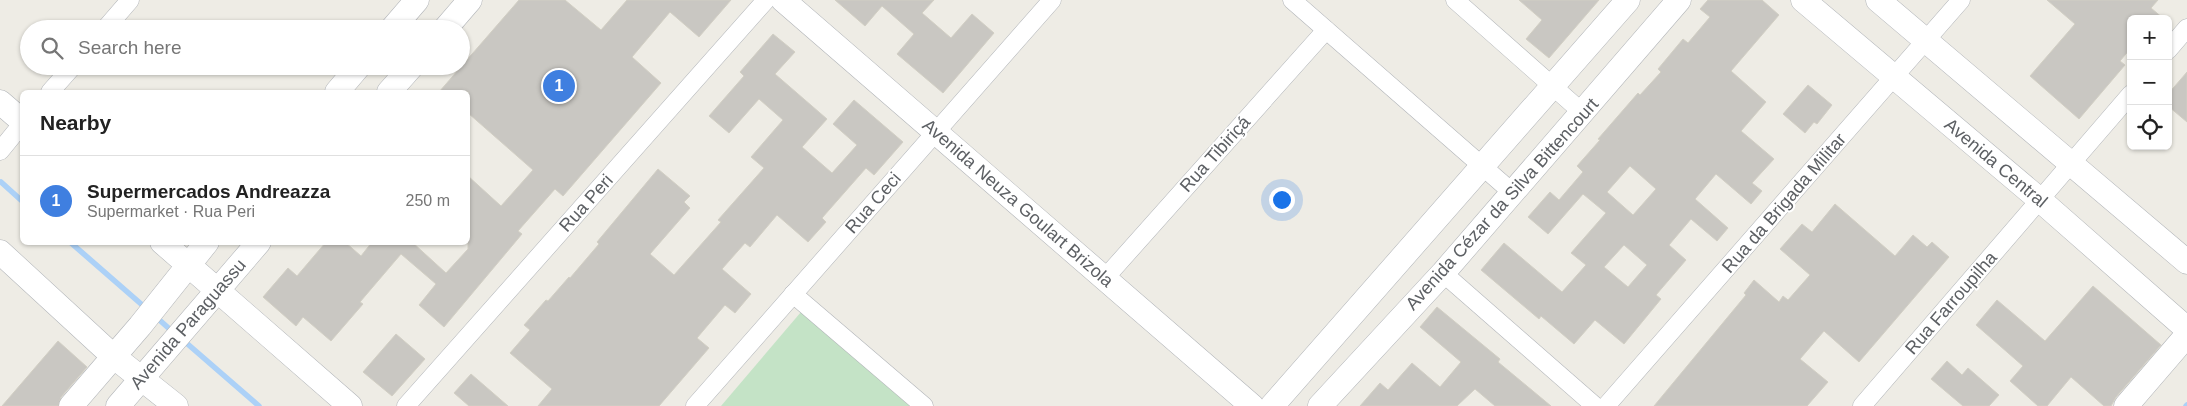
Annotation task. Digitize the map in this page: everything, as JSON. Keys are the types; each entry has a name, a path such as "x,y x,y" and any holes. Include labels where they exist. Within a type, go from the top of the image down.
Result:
{"street":[{"path":"113,20 130,0"},
{"path":"400,20 417,0"},
{"path":"453,20 470,0"},
{"name":"Rua Peri","path":"406,406 766,0"},
{"name":"Avenida Neuza Goulart Brizola","path":"784,0 1252,406"},
{"name":"Rua Ceci","path":"695,406 1052,0"},
{"path":"1292,0 1513,192"},
{"path":"1455,0 1584,113"},
{"path":"1272,406 1628,0"},
{"name":"Avenida Cézar da Silva Bittencourt","path":"1320,406 1442,273 1584,113 1680,0"},
{"name":"Avenida Central","path":"1803,0 2040,200 2187,329"},
{"path":"1878,0 1927,39 2187,262"},
{"name":"Rua da Brigada Militar","path":"1606,406 1961,0"},
{"path":"2172,45 2187,28"},
{"name":"Rua Tibiriçá","path":"1105,278 1326,30"},
{"path":"52,90 65,75"},
{"path":"338,90 351,75"},
{"path":"391,90 404,75"},
{"name":"Rua Farroupilha","path":"1862,406 2127,99"},
{"path":"0,102 20,121"},
{"path":"0,151 20,126"},
{"path":"165,245 350,406"},
{"name":"Avenida Paraguassu","path":"71,406 140,326 204,245"},
{"name":"Avenida Paraguassu","path":"118,406 256,245"},
{"path":"0,252 114,356 176,406"},
{"path":"1442,273 1595,406"},
{"path":"793,294 924,406"},
{"path":"2126,406 2187,335"}],"green space":[{"path":"801,312 910,406 721,406"}],"building":[{"path":"519,0 565,0 601,30 627,0 731,0 699,37 670,12 632,57 661,83 563,196 555,189 518,231 522,234 444,327 419,305 436,284 401,254 360,302 363,304 331,341 303,317 296,326 263,297 288,268 297,276 323,245 348,245 361,256 370,245 415,245 446,273 468,249 468,245 470,245 470,178 501,206 533,170 470,115 470,90 441,90 454,75 470,75 470,56"},
{"path":"835,0 934,0 922,13 951,38 972,14 994,33 943,93 897,54 914,34 882,6 865,26"},
{"path":"1519,0 1599,0 1549,58 1526,39 1542,20"},
{"path":"1708,0 1762,0 1779,15 1731,71 1766,102 1741,131 1774,159 1752,183 1762,191 1751,204 1716,174 1695,199 1728,228 1717,241 1691,219 1669,245 1686,260 1656,295 1661,299 1624,344 1595,320 1574,344 1541,316 1539,319 1481,270 1504,243 1562,292 1586,265 1571,253 1606,213 1583,194 1548,234 1528,217 1550,192 1559,200 1583,172 1577,166 1600,140 1598,139 1638,93 1640,95 1661,72 1658,69 1683,39 1688,43 1710,17 1700,9","holes":["1630,166 1656,189 1633,215 1607,192","1624,245 1647,265 1628,287 1604,267"]},
{"path":"2047,0 2158,0 2151,8 2159,15 2127,15 2127,53 2120,61 2125,65 2079,119 2030,76 2075,24"},
{"path":"773,34 795,52 775,74 827,119 802,147 832,173 857,145 833,124 854,100 903,142 874,175 866,168 822,218 826,222 808,242 777,215 750,247 745,243 722,269 751,294 735,313 725,305 697,338 709,348 659,406 538,406 552,389 510,353 530,330 524,325 546,300 548,301 570,278 599,244 597,242 658,169 690,196 684,202 690,208 650,254 674,275 721,222 718,220 764,168 751,157 783,120 759,99 729,133 709,116 744,76 740,72"},
{"path":"2187,72 2187,122 2172,109 2172,89"},
{"path":"1808,85 1832,105 1817,124 1814,122 1805,133 1783,114"},
{"path":"1835,204 1895,256 1913,235 1927,247 1932,242 1949,257 1859,362 1824,331 1800,359 1828,382 1807,406 1654,406 1746,295 1744,293 1754,280 1779,302 1783,296 1788,300 1810,275 1780,249 1802,224 1812,232"},
{"path":"2093,286 2161,345 2116,397 2111,406 2104,406 2071,377 2047,406 2038,406 2010,381 2023,366 1976,325 1997,300 2045,341"},
{"path":"1437,307 1500,359 1498,362 1551,406 1495,406 1475,389 1457,406 1360,406 1380,383 1388,390 1412,363 1440,387 1461,362 1420,327"},
{"path":"396,334 425,359 392,396 363,372"},
{"path":"58,341 87,367 61,397 58,406 2,406"},
{"path":"1947,361 1962,375 1968,368 1999,395 1989,406 1963,406 1931,379"},
{"path":"471,374 508,406 469,406 454,393"}],"waterway":[{"path":"1,182 20,199"},
{"path":"73,245 148,310"},
{"path":"155,316 174,333"},
{"path":"183,340 259,406"}],"place":[{"name":"Supermercados Andreazza","path":"559,86"}]}
